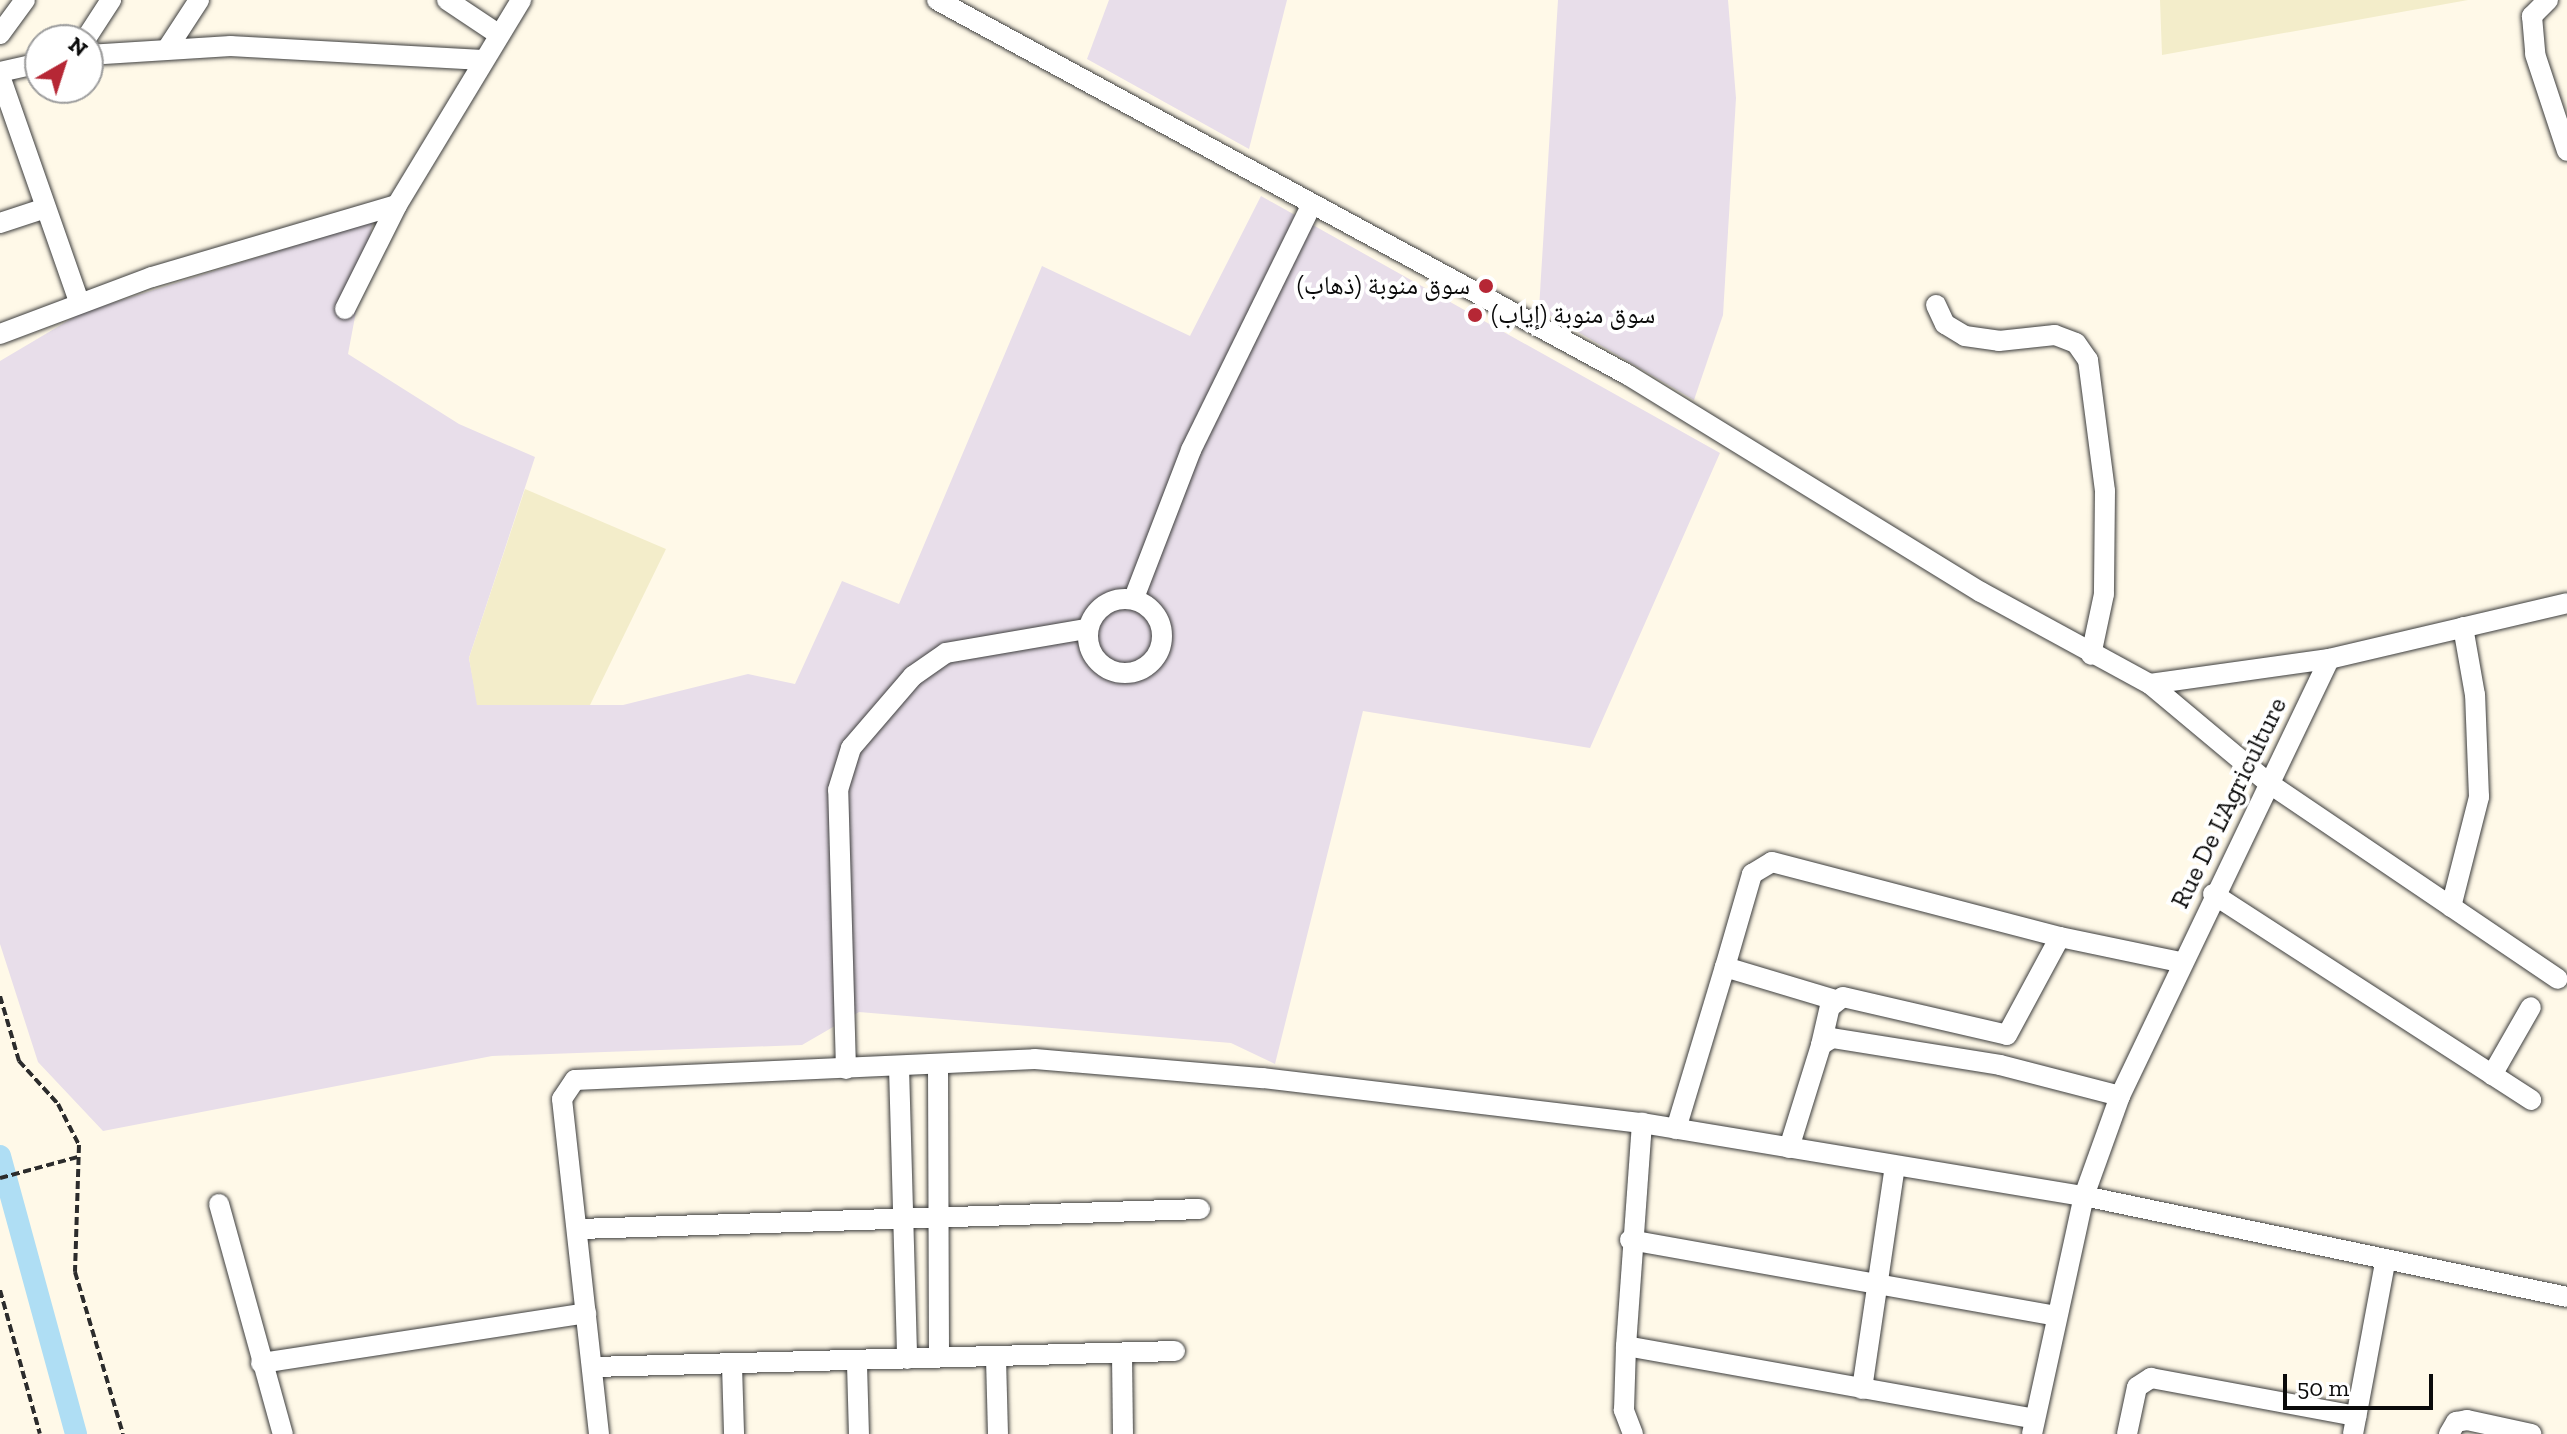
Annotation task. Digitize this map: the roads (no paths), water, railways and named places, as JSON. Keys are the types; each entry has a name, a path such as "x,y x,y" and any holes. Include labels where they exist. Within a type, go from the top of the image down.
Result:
{"street":[{"path":"0,34 25,0"},
{"path":"95,24 111,0"},
{"path":"169,46 199,0"},
{"path":"447,0 498,34"},
{"path":"345,309 397,205 521,0"},
{"path":"937,0 1628,375 2091,655 2150,684 2267,782 2558,979"},
{"path":"2548,0 2532,16 2535,54 2567,151"},
{"path":"104,53 169,46 358,50 482,60"},
{"path":"24,67 0,74 79,302"},
{"path":"1134,598 1191,450 1312,204"},
{"path":"0,334 79,302 397,205"},
{"path":"0,223 46,208"},
{"path":"1936,305 1945,324 1965,336 1999,341 2055,335 2076,343 2088,360 2102,445 2106,535 2104,594 2091,655"},
{"path":"1134,598 1159,621 1162,644 1150,664 1129,674 1106,669 1090,652 1087,629 1099,608 1134,598"},
{"path":"2150,684 2329,659 2567,603"},
{"path":"2451,907 2479,797 2475,695 2463,627"},
{"path":"846,1069 838,790 851,748 913,676 946,653 1087,629"},
{"name":"Rue De L'Agriculture","path":"2033,1427 2055,1316 2084,1196 2120,1096 2180,962 2329,659"},
{"path":"1676,1129 1752,874 1772,862 2060,937 2180,962"},
{"path":"2213,894 2531,1100"},
{"path":"2000,1065 2007,1035 2060,937"},
{"path":"1725,967 1835,1000 2007,1035"},
{"path":"1789,1148 1835,1000"},
{"path":"2492,1075 2531,1007"},
{"path":"1821,1045 1844,1039 2000,1065 2120,1096"},
{"path":"599,1434 579,1229 562,1099 575,1080 1093,1060 1642,1123 2084,1196 2385,1263 2567,1297"},
{"path":"899,1067 907,1359"},
{"path":"938,1067 936,1219 939,1357"},
{"path":"1633,1434 1624,1410 1630,1240 1642,1123"},
{"path":"1862,1389 1895,1166"},
{"path":"219,1204 283,1434"},
{"path":"579,1229 1200,1209"},
{"path":"1630,1240 2055,1316"},
{"path":"2127,1434 2137,1387 2151,1378 2355,1425 2385,1263"},
{"path":"261,1363 586,1313"},
{"path":"1626,1346 1862,1389 2033,1427"},
{"path":"593,1367 857,1364 939,1357 996,1358 1175,1351"},
{"path":"1122,1354 1123,1434"},
{"path":"996,1358 998,1434"},
{"path":"857,1364 859,1434"},
{"path":"732,1365 734,1434"},
{"path":"2449,1434 2456,1422 2467,1420 2531,1434"}],"waterway":[{"path":"0,1156 76,1434"}],"place":[{"name":"سوق منوبة (ذهاب)","path":"1486,286"},
{"name":"سوق منوبة (إياب)","path":"1475,315"}]}
